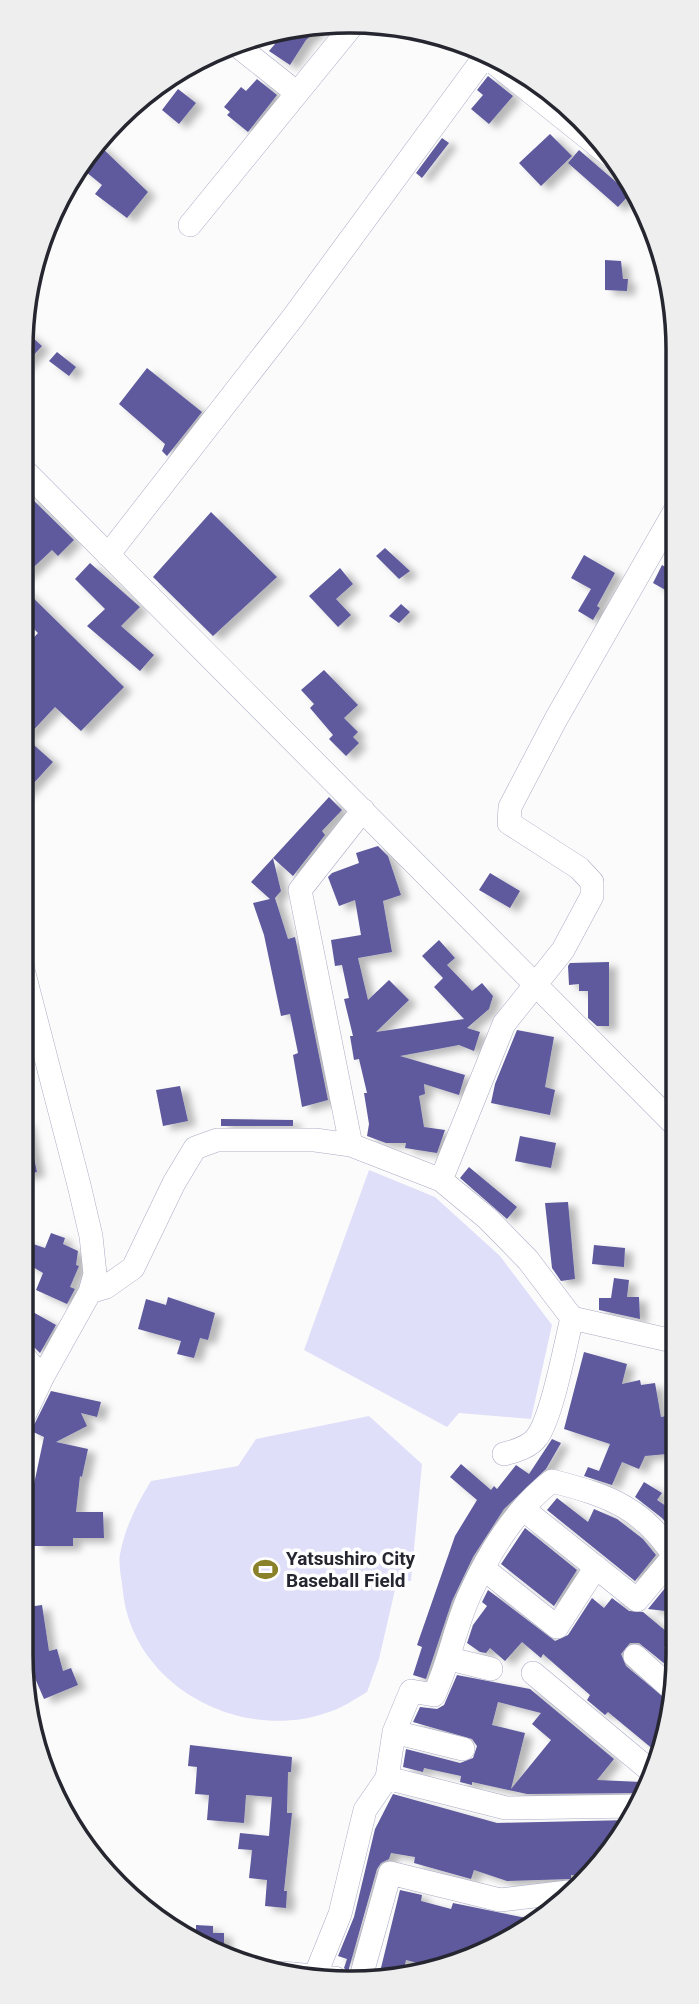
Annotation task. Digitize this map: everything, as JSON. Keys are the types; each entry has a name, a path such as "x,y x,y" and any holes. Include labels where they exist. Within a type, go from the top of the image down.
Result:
{"street":[{"path":"190,225 346,33"},
{"path":"244,51 297,93"},
{"path":"108,555 294,316 476,60"},
{"path":"518,83 574,127"},
{"path":"33,479 666,1116"},
{"path":"441,1180 504,1024 537,987 592,896 592,882 579,869 509,822 510,807 556,719 666,526"},
{"path":"351,1145 300,890 363,810"},
{"path":"33,1031 91,1236 95,1274 90,1292 33,1396"},
{"path":"90,1292 106,1287 133,1268 190,1153 201,1144 217,1140 275,1138 351,1145 441,1180 488,1219 528,1260 572,1318 666,1339"},
{"path":"504,1454 522,1449 536,1439 547,1420 572,1318"},
{"path":"33,1368 41,1378"},
{"path":"327,1970 365,1810 387,1778 394,1732 411,1691 434,1695 450,1659 469,1595 535,1493 552,1481 588,1490 619,1502 640,1516 666,1543"},
{"path":"523,1510 637,1600 666,1570"},
{"path":"484,1569 557,1627 596,1567"},
{"path":"635,1656 664,1682"},
{"path":"450,1659 491,1669"},
{"path":"533,1673 645,1766"},
{"path":"394,1732 463,1749"},
{"path":"387,1778 506,1808 627,1806"},
{"path":"363,1970 390,1872 536,1909"},
{"path":"500,1900 556,1893"}],"shaded area":[{"path":"369,1170 435,1197 500,1256 552,1325 531,1419 459,1413 447,1427 304,1350"},
{"name":"Yatsushiro City Baseball Field","path":"369,1416 422,1464 411,1581 397,1581 379,1659 367,1692 334,1710 295,1720 261,1720 228,1713 197,1699 169,1680 147,1655 131,1625 119,1563 122,1544 132,1516 151,1481 238,1466 256,1439"}],"building":[{"path":"311,36 290,65 269,51 275,44"},
{"path":"488,76 513,96 489,124 471,109 483,95 477,90"},
{"path":"257,79 277,95 248,132 227,115 230,112 224,107 241,87 246,91"},
{"path":"178,89 196,103 179,124 162,110"},
{"path":"550,134 572,156 541,186 519,163"},
{"path":"442,138 449,143 422,178 416,173"},
{"path":"104,150 148,192 127,218 95,194 102,185 88,173"},
{"path":"579,150 619,184 627,198 618,207 568,163"},
{"path":"605,260 621,261 623,279 628,279 627,291 605,290"},
{"path":"34,338 42,346 33,356"},
{"path":"57,352 76,367 69,376 49,361"},
{"path":"147,368 202,412 167,456 162,451 165,444 119,404"},
{"path":"33,500 74,540 58,556 52,550 33,568"},
{"path":"211,512 277,577 213,636 153,577"},
{"path":"385,548 410,571 399,579 376,556"},
{"path":"584,555 615,573 597,606 600,608 593,620 578,611 591,589 571,578"},
{"path":"90,563 140,607 121,626 154,655 140,671 87,626 105,609 75,579"},
{"path":"662,565 666,567 666,590 653,583"},
{"path":"340,568 353,584 336,599 351,615 338,627 309,596"},
{"path":"33,598 124,687 81,731 55,707 33,731 33,638 38,633 33,628"},
{"path":"401,604 410,612 399,623 389,616"},
{"path":"324,670 358,705 344,718 358,732 353,737 359,743 346,756 329,739 333,735 310,708 314,704 301,690"},
{"path":"33,744 53,762 33,784"},
{"path":"329,797 342,810 322,831 325,835 293,876 273,858"},
{"path":"378,846 388,856 401,895 383,901 392,952 358,958 368,1000 389,980 409,1000 376,1032 464,1019 434,987 443,978 422,956 439,940 455,958 447,965 472,991 482,983 493,996 489,1009 467,1028 480,1032 474,1051 459,1045 400,1056 465,1075 459,1095 424,1084 425,1094 419,1096 424,1127 445,1130 437,1153 405,1148 406,1143 386,1143 367,1136 369,1124 364,1093 367,1093 359,1059 354,1060 350,1036 353,1036 344,999 349,998 342,965 335,966 331,940 361,935 355,900 339,906 328,877 359,863 356,853"},
{"path":"273,858 281,891 275,898 288,939 295,937 328,1100 302,1107 293,1055 298,1053 290,1014 281,1016 264,935 253,903 270,899 251,882"},
{"path":"490,873 520,891 510,908 479,890"},
{"path":"609,962 609,1026 597,1026 588,1018 588,991 579,991 579,984 569,985 568,966 570,963"},
{"path":"517,1030 554,1037 545,1087 555,1090 550,1115 491,1103 495,1084"},
{"path":"180,1086 188,1121 163,1126 156,1090"},
{"path":"221,1119 293,1120 293,1126 221,1126"},
{"path":"520,1136 556,1143 551,1168 515,1161"},
{"path":"33,1153 37,1172 33,1173"},
{"path":"469,1167 517,1207 507,1219 460,1178"},
{"path":"568,1202 575,1279 561,1281 552,1268 545,1203"},
{"path":"51,1233 65,1238 63,1244 78,1251 76,1265 79,1266 70,1287 75,1289 67,1304 36,1290 43,1273 33,1267 33,1244 45,1248"},
{"path":"594,1245 625,1248 624,1267 592,1264"},
{"path":"614,1278 629,1280 627,1297 639,1297 640,1319 599,1310 599,1298 611,1298"},
{"path":"168,1297 215,1313 208,1340 200,1338 194,1358 177,1354 181,1341 138,1329 146,1299 166,1305"},
{"path":"33,1312 56,1325 40,1353 33,1346"},
{"path":"584,1352 627,1364 622,1384 640,1380 641,1385 655,1383 661,1417 666,1416 666,1454 645,1456 639,1469 622,1462 612,1485 584,1476 588,1467 599,1471 610,1444 564,1429"},
{"path":"51,1391 101,1402 97,1417 81,1413 87,1426 56,1442 88,1449 82,1477 80,1476 76,1512 103,1512 104,1538 73,1538 73,1546 34,1546 33,1484 44,1437 33,1432"},
{"path":"552,1439 561,1443 546,1469 504,1509 473,1557 452,1601 426,1679 413,1675 422,1647 417,1645 455,1536 477,1500 450,1477 461,1464 491,1490 494,1486 497,1489 516,1465 529,1474"},
{"path":"644,1482 662,1493 657,1500 666,1506 666,1523 662,1518 635,1497"},
{"path":"557,1498 588,1522 594,1509 617,1519 643,1539 656,1555 635,1581 547,1510"},
{"path":"525,1528 577,1570 554,1606 501,1564"},
{"path":"666,1587 666,1611 648,1609"},
{"path":"488,1590 555,1641 568,1635 592,1598 604,1608 612,1598 629,1611 643,1612 666,1631 666,1664 639,1643 630,1643 621,1654 626,1666 663,1697 651,1748 608,1712 605,1715 587,1700 590,1695 543,1654 541,1658 522,1642 505,1661 490,1648 486,1653 480,1652 467,1643 473,1625 487,1606 482,1602"},
{"path":"42,1605 49,1651 57,1649 63,1671 71,1668 78,1685 44,1699 34,1676 33,1606"},
{"path":"457,1675 530,1689 614,1759 597,1780 639,1782 633,1793 527,1794 472,1782 472,1785 460,1782 461,1776 424,1768 423,1772 403,1767 406,1749 460,1763 473,1758 477,1746 472,1739 413,1722 420,1707 437,1709 444,1705","holes":["498,1702 541,1713 532,1724 551,1740 511,1789 525,1733 492,1725"]},
{"path":"190,1745 292,1757 291,1772 288,1772 287,1813 292,1813 284,1891 287,1891 286,1908 265,1906 267,1880 249,1878 252,1850 238,1849 240,1833 269,1836 272,1797 246,1795 244,1823 207,1820 209,1795 195,1794 197,1767 188,1766"},
{"path":"393,1794 497,1823 618,1820 600,1847 576,1875 571,1875 571,1879 507,1881 474,1870 471,1879 414,1863 415,1857 391,1853 389,1859 377,1869 347,1971 344,1968 347,1959 338,1956 354,1917 375,1829"},
{"path":"400,1890 422,1895 421,1901 451,1909 453,1903 524,1918 471,1947 418,1963 406,1960 405,1966 381,1969"},
{"path":"196,1925 213,1926 213,1933 224,1933 224,1945 210,1938 196,1931"}],"place":[{"name":"Yatsushiro City Baseball Field","path":"266,1569"}]}
